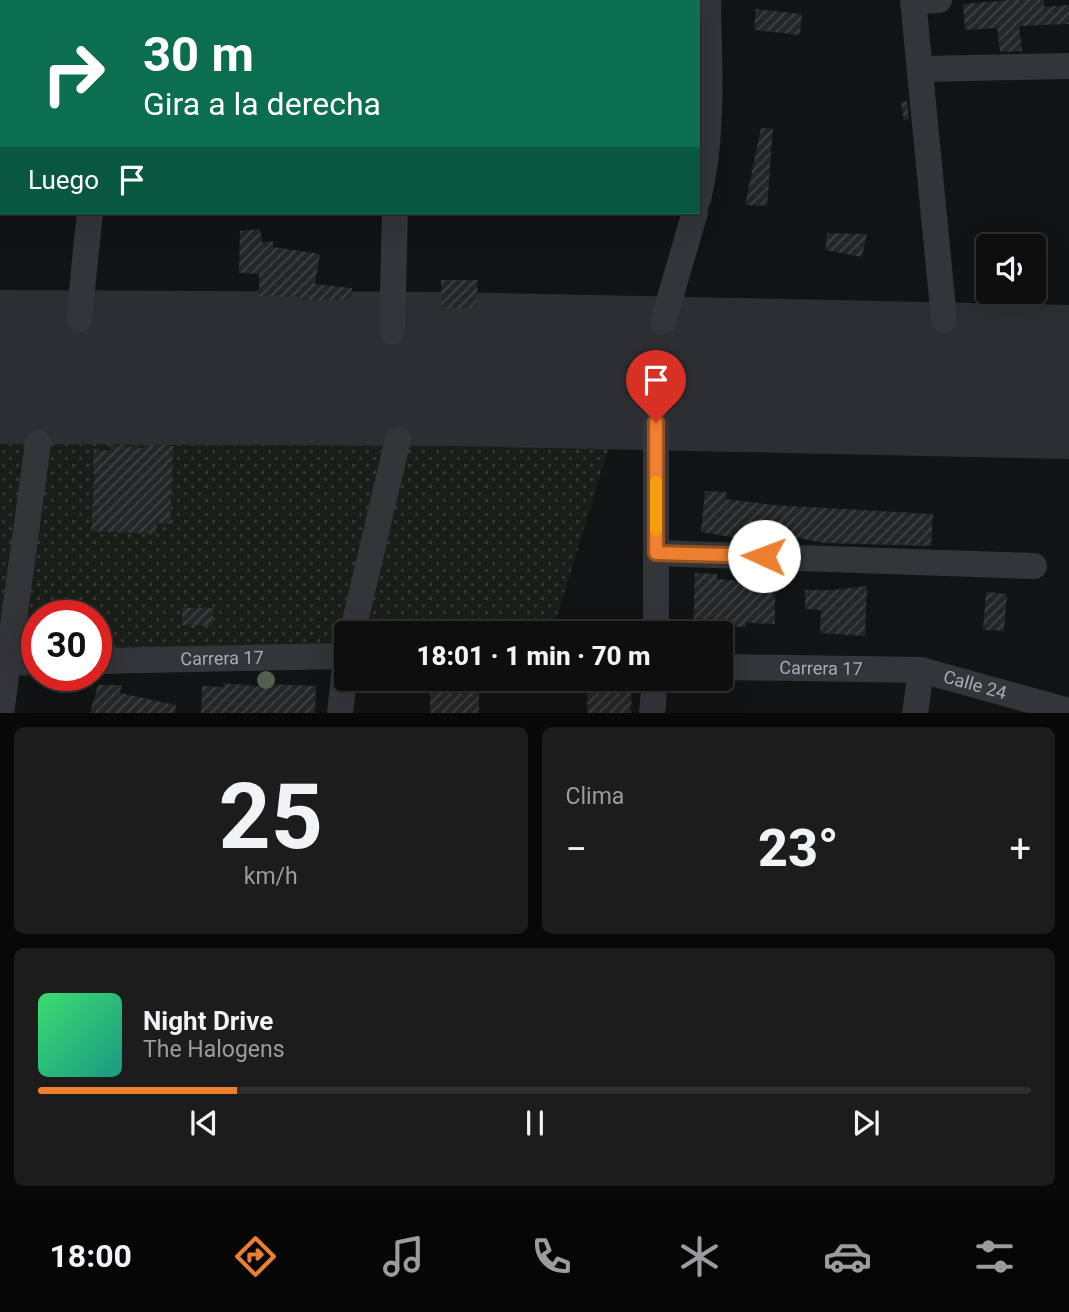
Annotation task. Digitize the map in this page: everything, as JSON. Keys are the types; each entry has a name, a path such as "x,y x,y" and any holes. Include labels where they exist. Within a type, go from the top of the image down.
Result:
{"street":[{"path":"700,191 708,0"},
{"path":"939,0 913,0 944,319"},
{"path":"921,69 1069,66"},
{"path":"79,319 90,214"},
{"path":"392,331 395,214"},
{"path":"663,322 694,214"},
{"path":"656,422 656,621"},
{"path":"355,621 398,439"},
{"path":"1,713 12,543 38,443"},
{"path":"656,553 1034,566"},
{"name":"Carrera 17","path":"112,661 334,657"},
{"name":"Carrera 17","path":"733,667 921,670"},
{"path":"915,713 921,670"},
{"name":"Calle 24","path":"921,670 1069,711"},
{"path":"340,713 342,691"},
{"path":"652,713 654,691"}],"shaded area":[{"path":"619,415 556,621 334,621 334,644 112,648 112,600 21,600 21,649 0,650 0,433"}],"building":[{"path":"1044,0 1044,7 1069,5 1069,24 1019,26 1022,51 1000,52 997,28 965,30 963,4"},
{"path":"756,9 802,14 800,35 754,30"},
{"path":"907,101 909,119 904,120 901,103"},
{"path":"761,128 773,129 767,206 745,205"},
{"path":"260,229 262,242 273,241 273,247 320,254 315,284 352,288 351,300 300,300 300,297 259,296 259,274 239,273 240,231"},
{"path":"827,233 867,234 862,257 825,250"},
{"path":"441,280 478,280 476,308 441,308"},
{"path":"111,445 144,448 144,445 173,446 170,524 157,523 156,534 91,531 94,449 110,451"},
{"path":"705,491 727,492 726,499 773,505 933,514 931,546 824,543 778,534 777,541 754,541 701,532"},
{"path":"695,573 717,574 717,579 767,586 767,593 775,594 775,624 746,623 746,627 733,627 733,621 693,621"},
{"path":"867,586 865,636 820,633 821,610 805,609 805,590"},
{"path":"986,592 1007,594 1004,631 983,630"},
{"path":"182,608 213,608 213,626 182,625"},
{"path":"224,683 264,687 264,684 316,686 315,713 201,713 202,686 224,687"},
{"path":"112,685 122,685 120,693 176,705 175,713 90,713 96,691 112,691"},
{"path":"430,691 479,691 479,713 430,713"},
{"path":"588,691 632,691 631,713 587,713"}],"runway":[{"path":"0,367 454,369 1069,382"}],"slow traffic":[{"path":"656,482 656,530"}],"route":[{"path":"656,422 656,553 764,556"}]}
